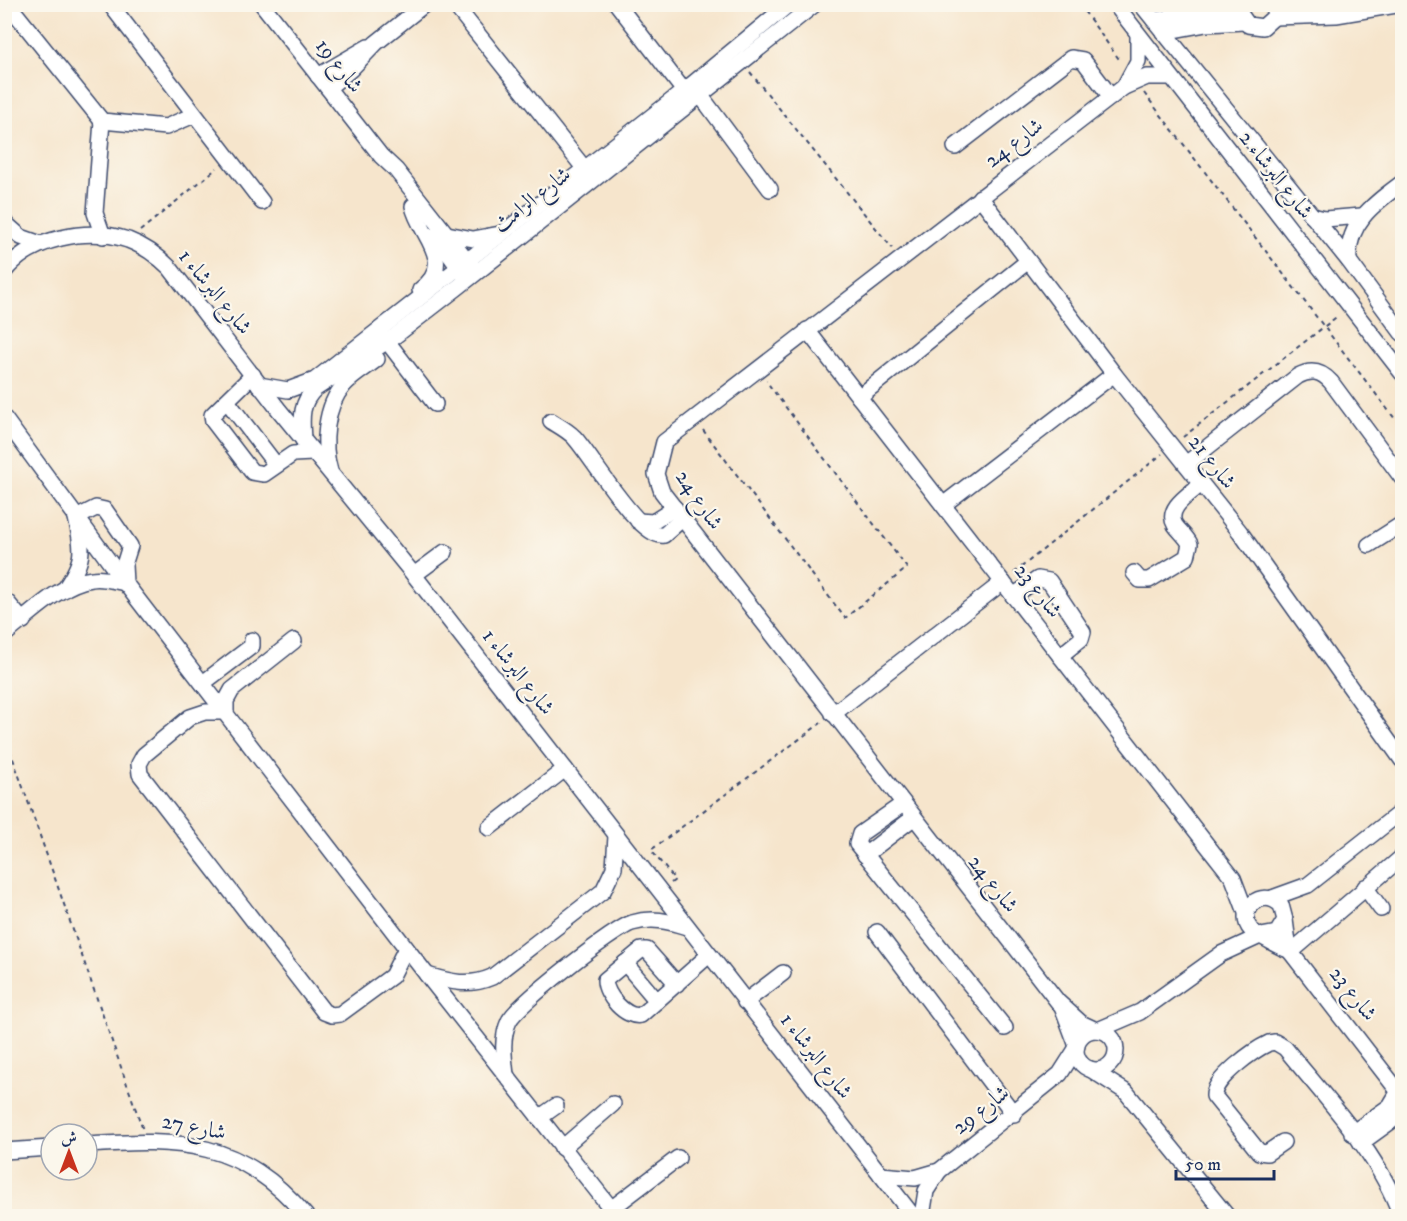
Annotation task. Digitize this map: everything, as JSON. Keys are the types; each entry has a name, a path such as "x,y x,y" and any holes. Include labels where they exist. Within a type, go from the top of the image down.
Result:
{"street":[{"path":"8,4 102,121 112,124 166,127 194,115"},
{"path":"110,4 262,202"},
{"name":"شارع 19","path":"262,4 381,156 396,170 447,234 468,270"},
{"path":"323,82 351,69 376,43 425,4"},
{"path":"454,4 584,168"},
{"path":"617,4 684,91"},
{"name":"شارع الرامث","path":"468,270 505,232 684,91 789,4"},
{"name":"شارع الرامث","path":"303,440 302,411 312,393 391,337 468,270 701,96 815,4"},
{"name":"شارع البرشاء 2","path":"1114,4 1402,373"},
{"name":"شارع البرشاء 2","path":"1141,4 1348,261 1402,333"},
{"path":"1286,4 1321,8 1349,4"},
{"path":"1158,26 1174,11 1242,11 1258,28 1268,25 1274,11 1336,15 1402,4"},
{"path":"1158,26 1206,24 1242,11"},
{"path":"1130,81 1139,53 1138,35"},
{"path":"955,147 1071,58 1083,60 1111,97"},
{"name":"شارع 24","path":"1097,1030 1081,1023 1062,1006 912,818 657,484 657,464 664,442 1130,81 1152,76 1170,77"},
{"path":"701,96 770,189"},
{"path":"102,121 95,213 103,236"},
{"name":"شارع 19","path":"381,156 389,174 413,206 468,270"},
{"path":"1348,261 1350,238 1360,216 1402,183"},
{"name":"شارع 21","path":"980,197 1114,374 1396,737 1402,760"},
{"path":"331,474 326,439 335,398 346,383 391,337 404,304 430,281 436,267 432,243 417,219 413,206"},
{"path":"1311,216 1325,219 1360,216"},
{"path":"4,222 21,237 40,244"},
{"path":"447,234 472,239 505,232"},
{"name":"شارع البرشاء 1","path":"4,272 22,254 40,244 80,236 103,236 128,240 151,251 170,267 313,453 414,574 913,1216"},
{"path":"1313,258 1320,250 1328,249 1360,277"},
{"path":"858,397 1028,261"},
{"name":"شارع 23","path":"807,330 1233,879 1247,915"},
{"path":"391,337 434,404"},
{"name":"شارع الرامث","path":"256,380 283,390 305,386 391,337"},
{"path":"1186,464 1298,376 1312,371 1320,373 1331,382 1402,478"},
{"path":"943,505 1114,374"},
{"path":"256,380 213,412 213,421 252,472 264,474 296,453 313,453"},
{"path":"227,401 276,465"},
{"path":"4,418 125,583 563,1150 612,1209"},
{"path":"551,421 577,440 638,521 653,522 679,514"},
{"path":"1134,573 1140,580 1149,580 1187,557 1190,544 1174,523 1173,514 1176,506 1201,484"},
{"path":"76,518 96,508 108,512 130,546 124,564 125,583"},
{"path":"64,590 77,571 82,555 76,518"},
{"path":"1369,545 1402,524"},
{"path":"414,574 446,552"},
{"path":"4,635 64,590 93,579 125,583"},
{"path":"1013,596 1038,579 1049,581 1083,632 1081,639 1060,656"},
{"path":"833,714 1003,582"},
{"path":"8,602 22,621"},
{"path":"203,683 252,646 252,640"},
{"path":"226,712 227,697 232,690 294,641"},
{"path":"226,712 210,711 195,715 147,751 140,764 143,779 324,1012 332,1015 340,1014 389,978 397,970 406,948"},
{"path":"489,828 565,769"},
{"path":"903,804 860,834 857,844 1005,1028"},
{"path":"1227,1216 1126,1092 1080,1062 1076,1047 1086,1033 1140,1012 1221,954 1261,936 1277,933 1308,885 1402,811"},
{"path":"865,855 912,818"},
{"path":"427,975 461,984 472,984 492,977 603,891 614,868 616,836"},
{"path":"1290,951 1402,857"},
{"name":"شارع 23","path":"1233,879 1270,898"},
{"path":"1221,954 1254,902 1308,885"},
{"path":"1365,887 1382,908"},
{"path":"1270,898 1281,905 1290,951"},
{"path":"1247,915 1250,928 1261,936"},
{"path":"506,1075 504,1038 510,1019 517,1009 622,927 655,920 687,927"},
{"path":"877,932 1014,1114"},
{"name":"شارع 23","path":"1261,936 1290,951 1401,1093"},
{"path":"677,984 647,950 641,950 605,980 605,988 627,1014 635,1017 641,1015 677,984 709,955"},
{"path":"625,963 657,1001"},
{"path":"745,1002 783,974"},
{"name":"شارع 24","path":"1062,1006 1076,1047"},
{"path":"1089,1068 1100,1069 1109,1065 1116,1048 1140,1012"},
{"path":"1097,1030 1109,1035 1116,1048 1126,1092"},
{"path":"1283,1142 1267,1153 1259,1152 1217,1101 1214,1090 1219,1080 1255,1052 1275,1042 1285,1048 1356,1138 1381,1174 1401,1216"},
{"name":"شارع 29","path":"922,1216 926,1191 939,1171 1014,1114 1060,1074 1076,1047"},
{"name":"شارع 29","path":"1050,1083 1089,1068"},
{"path":"1356,1138 1401,1093"},
{"path":"563,1150 613,1104"},
{"path":"539,1118 556,1106"},
{"path":"1356,1138 1397,1117 1402,1109"},
{"path":"563,1150 604,1122 608,1124"},
{"name":"شارع 27","path":"99,1144 147,1141 179,1142 209,1149 239,1161 266,1177 290,1197 306,1216"},
{"path":"4,1151 39,1149"},
{"path":"612,1209 678,1158"},
{"path":"612,1209 654,1167 653,1165"},
{"name":"شارع 29","path":"881,1175 915,1178 939,1171"}],"path":[{"path":"1078,4 1130,81 1402,428"},
{"path":"743,63 900,258"},
{"path":"128,240 228,158"},
{"path":"694,418 845,618 907,568 757,370"},
{"path":"660,892 675,880 651,850 833,714"},
{"path":"4,733 147,1141"},
{"path":"129,1216 142,1210 153,1216"},
{"path":"4,1213 9,1212 17,1216"}]}
